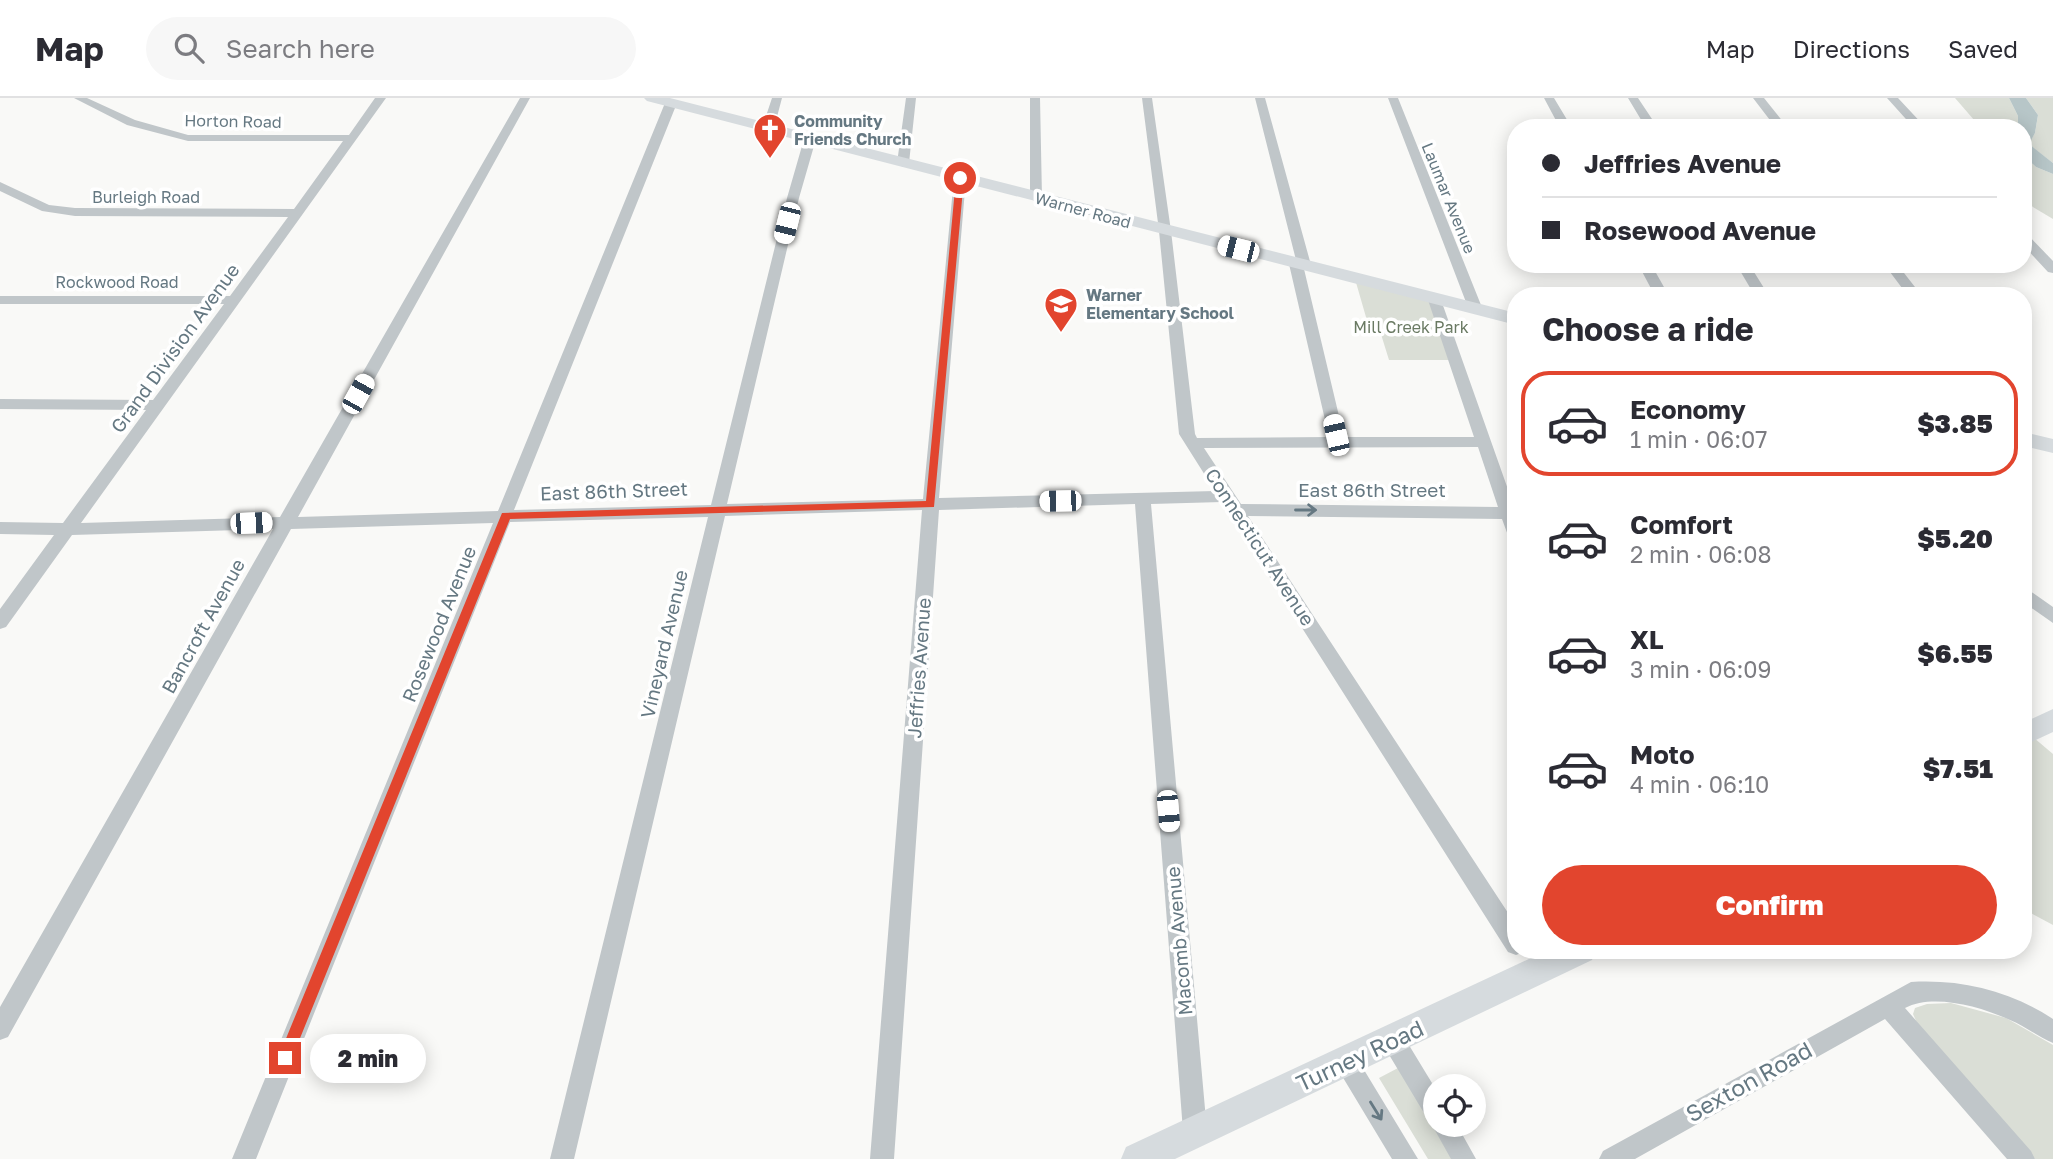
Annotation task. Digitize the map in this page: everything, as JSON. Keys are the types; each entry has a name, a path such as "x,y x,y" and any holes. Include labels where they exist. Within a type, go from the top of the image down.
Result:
{"main road":[{"name":"Warner Road","path":"652,98 1507,317"},
{"path":"2032,439 2053,446"},
{"path":"2032,730 2053,720"},
{"name":"Turney Road","path":"1138,1159 1394,1040 1526,962"}],"street":[{"name":"Horton Road","path":"79,98 127,122 162,134 188,138 352,138"},
{"name":"Grand Division Avenue","path":"0,622 381,98"},
{"name":"Bancroft Avenue","path":"0,1029 525,98"},
{"path":"768,128 777,98"},
{"path":"903,163 911,98"},
{"path":"1035,98 1036,198"},
{"name":"Connecticut Avenue","path":"1147,98 1165,231 1186,434 1507,931"},
{"path":"1259,98 1300,265 1338,443"},
{"name":"Laumar Avenue","path":"1393,98 1476,310"},
{"path":"1549,98 1561,119"},
{"path":"1633,98 1646,119"},
{"path":"1758,98 1775,119"},
{"path":"1892,98 1912,119"},
{"name":"Rosewood Avenue","path":"244,1159 671,103"},
{"name":"Vineyard Avenue","path":"562,1159 810,139"},
{"name":"Jeffries Avenue","path":"882,1159 931,504 960,178"},
{"name":"Burleigh Road","path":"0,186 46,208 75,212 298,213"},
{"path":"2032,247 2053,269"},
{"path":"1897,273 1908,287"},
{"name":"Rockwood Road","path":"0,300 233,300"},
{"path":"1435,300 1507,513"},
{"path":"0,404 157,405"},
{"path":"1192,443 1484,442"},
{"name":"East 86th Street","path":"0,528 67,529 1143,499 1507,513"},
{"name":"Macomb Avenue","path":"1143,499 1195,1131"},
{"path":"2032,600 2053,616"},
{"name":"Sexton Road","path":"1611,1159 1911,993 1933,990 1965,993 1998,1003 2037,1020 2053,1032"},
{"path":"1886,1005 2023,1159"},
{"path":"1394,1040 1423,1090"},
{"path":"1346,1063 1406,1159"},
{"path":"1451,1137 1464,1159"}],"green space":[{"path":"1955,98 2009,98 2018,116 2018,119 1973,119"},
{"path":"2026,98 2053,98 2053,163 2032,147 2038,115"},
{"path":"2032,163 2053,174 2053,219 2032,206"},
{"name":"Mill Creek Park","path":"1355,279 1435,300 1456,360 1389,360 1380,331 1370,331"},
{"path":"2032,736 2053,754 2053,925 2032,914"},
{"path":"1951,1003 2006,1018 2053,1045 2053,1159 2035,1159 1923,1036 1913,1014 1915,1008 1927,1004"},
{"path":"1398,1068 1423,1109 1423,1137 1440,1137 1453,1159 1428,1159 1379,1078"}],"shaded area":[{"path":"2009,98 2026,98 2038,115 2032,138 2032,119 2018,119"},
{"path":"2032,146 2053,163 2053,174 2032,163"}],"place":[{"name":"Community Friends Church","path":"770,160"},
{"name":"Warner Elementary School","path":"1061,334"}],"route":[{"path":"285,1058 506,515 931,504 960,178"}]}
